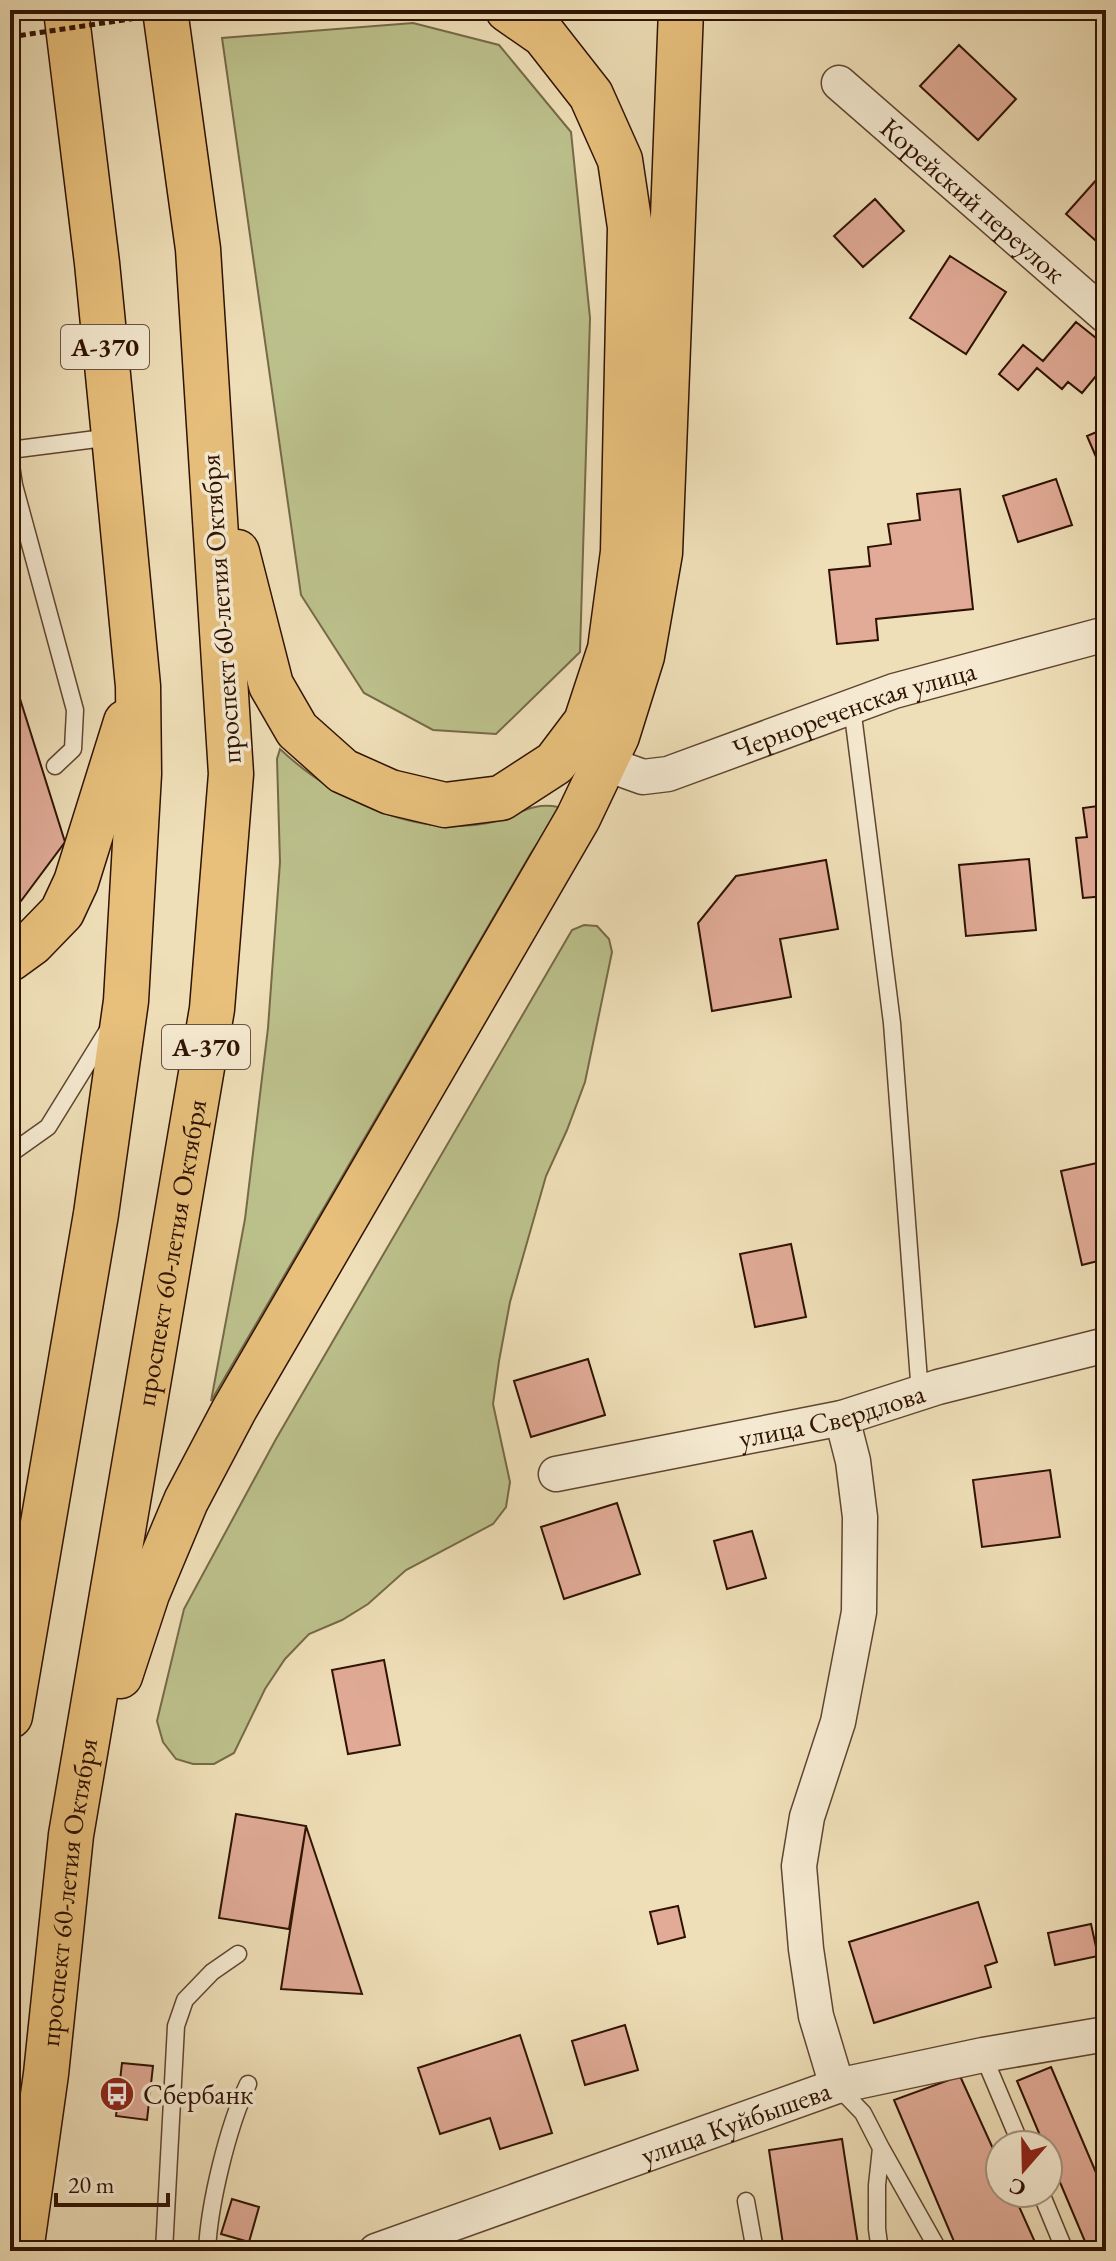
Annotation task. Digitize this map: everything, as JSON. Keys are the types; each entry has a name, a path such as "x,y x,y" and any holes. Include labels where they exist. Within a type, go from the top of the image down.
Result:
{"highway":[{"name":"А-370","path":"10,1716 96,1214 126,1001 139,774 138,686 97,263 66,10"},
{"name":"проспект 60-летия Октября","path":"21,2251 46,2074 71,1835 212,1009 231,774 198,249 165,10"},
{"path":"198,249 230,527 271,685 297,730 343,771 390,792 445,805 501,798 555,763 586,722 610,649 623,552 630,227 620,160 591,95 544,35 508,10"},
{"path":"71,1835 147,1594 186,1501 234,1410 578,818 617,736 642,656 660,553 681,10"},
{"path":"10,959 32,943 62,912 76,882 138,686"}],"street":[{"name":"Корейский переулок","path":"839,83 1106,316"},
{"name":"Чернореченская улица","path":"604,763 643,777 668,774 894,691 1106,634"},
{"name":"улица Свердлова","path":"556,1474 842,1418 938,1387 1106,1345"},
{"path":"837,2086 816,2016 799,1866 807,1817 838,1722 859,1612 860,1517 853,1461 842,1418"},
{"name":"улица Куйбышева","path":"376,2251 429,2242 837,2086 983,2055 1106,2034"}],"lane":[{"path":"10,450 114,436"},
{"path":"10,459 14,485 75,710 73,749 55,766"},
{"path":"852,707 892,1023 920,1394"},
{"path":"10,1154 48,1127 126,1001"},
{"path":"164,2251 176,2026 185,2000 212,1972 238,1954"},
{"path":"983,2055 1014,2129"},
{"path":"207,2251 217,2188 239,2105 248,2084"},
{"path":"837,2086 863,2113 939,2251"},
{"path":"880,2251 877,2185 881,2148"},
{"path":"746,2201 755,2251"},
{"path":"1048,2209 1065,2251"}],"path":[{"path":"10,37 190,10"}],"green space":[{"path":"413,23 499,45 571,132 590,318 580,652 496,734 433,730 364,693 301,595 222,38"},
{"path":"280,749 301,767 349,798 376,810 432,825 488,823 539,806 558,807 557,814 531,853 211,1401 245,1219 268,1028 280,862 277,759"},
{"path":"584,925 597,926 609,939 612,952 585,1082 546,1176 510,1302 493,1404 510,1482 506,1507 493,1524 406,1570 368,1604 342,1620 309,1634 285,1659 265,1689 234,1753 214,1764 193,1764 176,1759 163,1742 157,1721 184,1609 276,1439 572,930"}],"building":[{"path":"959,45 1016,99 978,140 920,86"},
{"path":"1106,172 1106,250 1066,214"},
{"path":"875,199 904,231 863,267 834,236"},
{"path":"950,256 1006,292 966,354 910,318"},
{"path":"1076,322 1106,346 1106,364 1082,393 1068,382 1062,389 1037,368 1018,390 999,374 1023,345 1043,361"},
{"path":"1106,428 1106,480 1087,436"},
{"path":"1056,479 1072,525 1018,542 1003,496"},
{"path":"960,489 973,609 876,619 878,640 837,644 829,570 870,566 868,547 891,544 888,524 920,520 917,494"},
{"path":"10,667 65,842 21,901 10,905"},
{"path":"1106,805 1106,896 1083,898 1076,838 1087,837 1083,808"},
{"path":"1029,859 1036,930 966,936 959,865"},
{"path":"826,860 838,929 780,939 791,997 712,1011 698,923 736,876"},
{"path":"1106,1161 1106,1259 1082,1265 1061,1171"},
{"path":"791,1244 806,1317 755,1327 740,1254"},
{"path":"588,1359 605,1415 531,1437 514,1381"},
{"path":"1050,1470 1060,1537 982,1547 973,1480"},
{"path":"617,1503 640,1574 564,1599 541,1527"},
{"path":"752,1531 766,1578 727,1589 714,1541"},
{"path":"384,1660 400,1745 348,1754 332,1670"},
{"path":"236,1814 306,1826 289,1929 219,1918"},
{"path":"306,1826 362,1994 281,1989"},
{"path":"978,1902 997,1962 985,1966 991,1987 874,2023 849,1942"},
{"path":"678,1906 685,1937 658,1944 650,1912"},
{"path":"1091,1924 1098,1956 1055,1965 1048,1933"},
{"path":"625,2025 638,2070 585,2085 572,2041"},
{"path":"520,2035 552,2133 500,2149 490,2118 440,2134 418,2068"},
{"path":"122,2063 153,2066 147,2120 116,2116"},
{"path":"1051,2067 1106,2196 1106,2251 1089,2251 1064,2192 1064,2129 1037,2129 1017,2081"},
{"path":"960,2076 984,2129 984,2209 1020,2209 1039,2251 958,2251 894,2100"},
{"path":"842,2139 859,2251 784,2251 769,2150"},
{"path":"232,2199 259,2207 249,2242 221,2234"}],"place":[{"name":"Сбербанк","path":"117,2094"}]}
